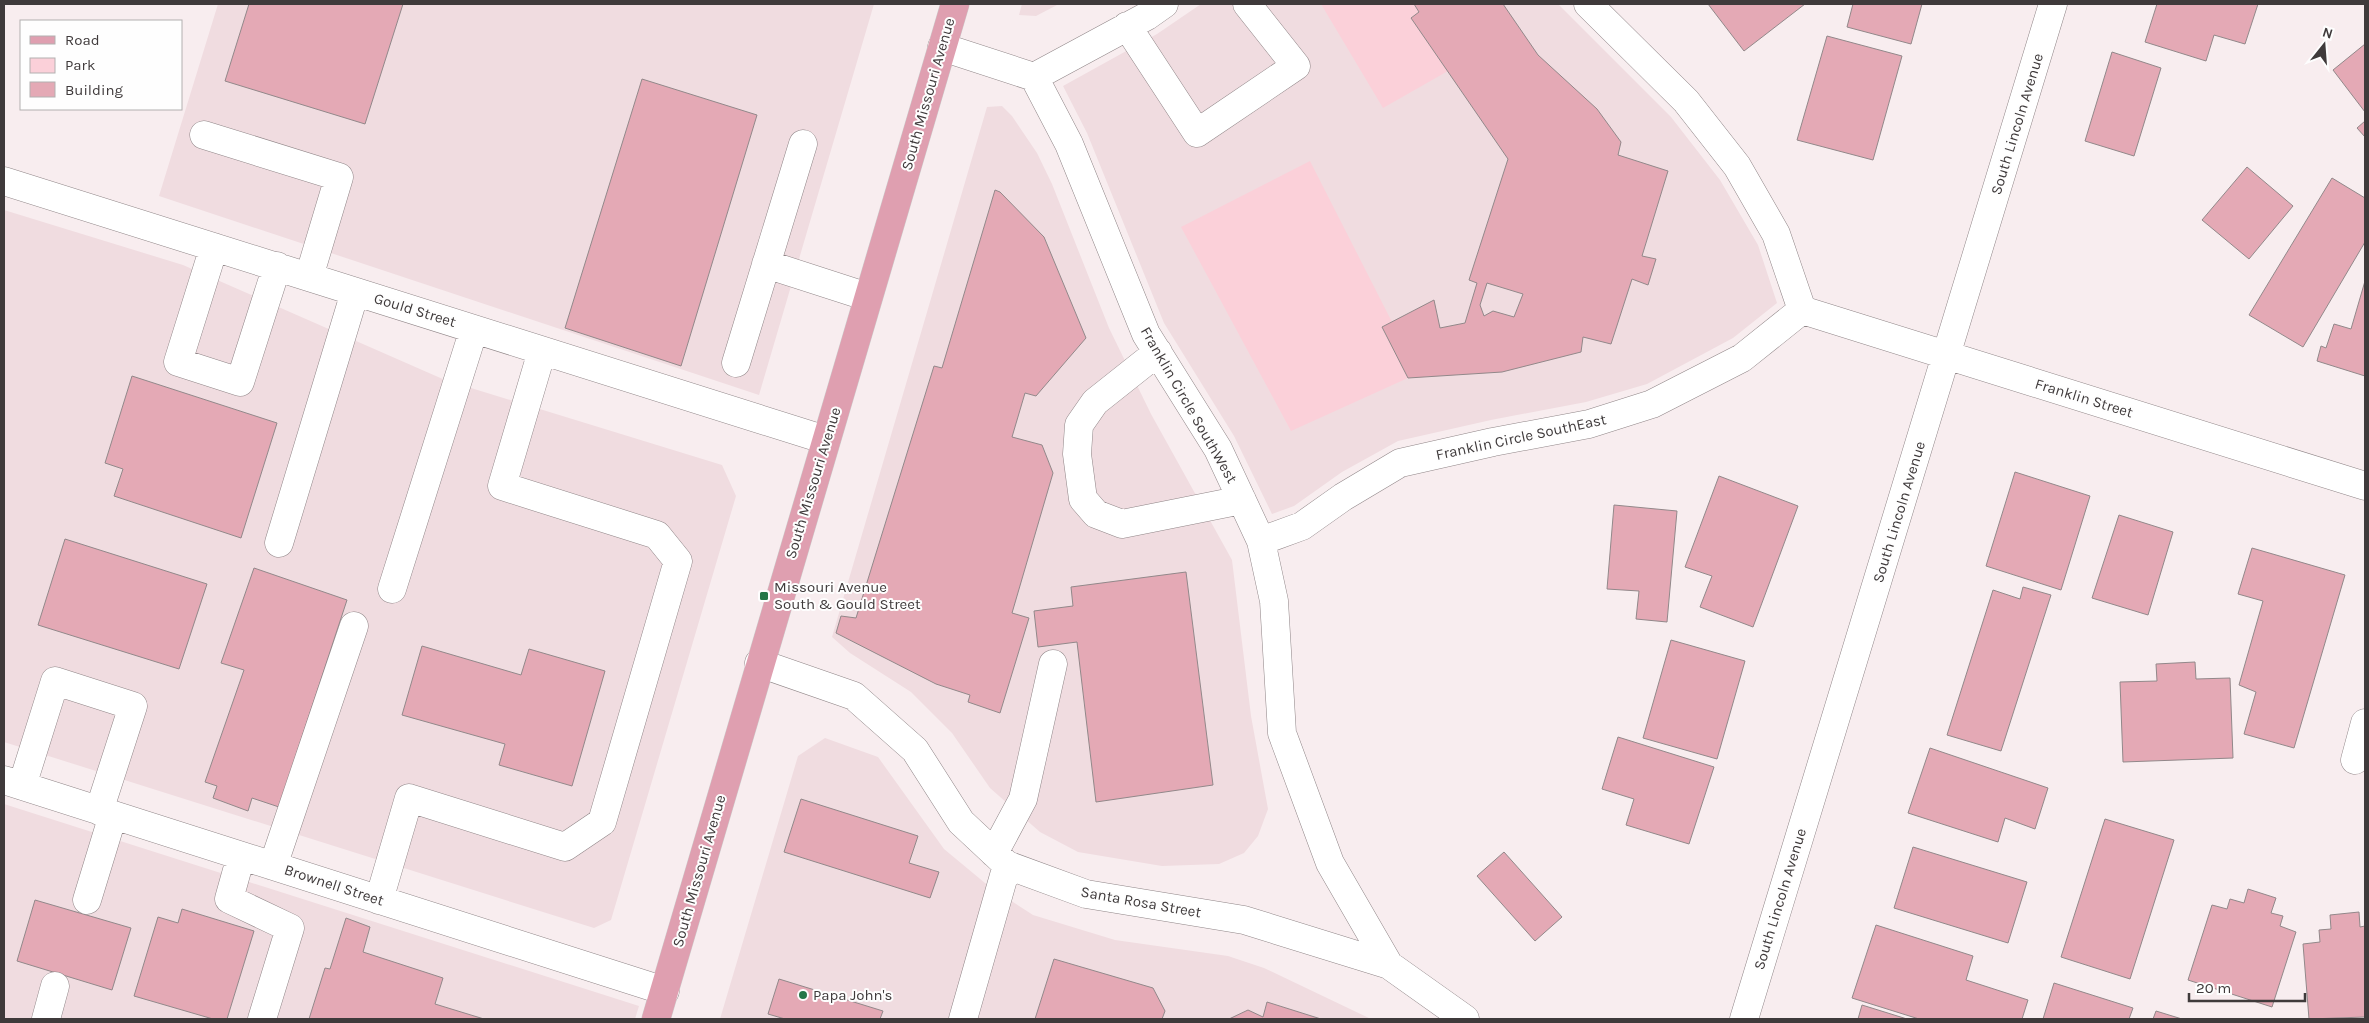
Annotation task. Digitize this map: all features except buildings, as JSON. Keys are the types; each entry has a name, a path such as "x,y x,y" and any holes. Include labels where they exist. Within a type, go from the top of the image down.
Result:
{"main road":[{"name":"South Missouri Avenue","path":"656,1019 759,663 955,4"}],"street":[{"path":"942,47 1034,77 1164,4"},
{"path":"1127,26 1197,133 1296,66 1247,4"},
{"path":"1588,4 1686,101 1737,166 1776,234 1802,310"},
{"name":"South Lincoln Avenue","path":"1744,1019 2054,4"},
{"name":"Franklin Circle SouthWest","path":"1034,77 1069,144 1146,334 1218,450 1261,541 1274,601 1282,732 1330,863 1389,965"},
{"path":"204,135 339,177 309,277"},
{"path":"736,363 803,144"},
{"name":"Gould Street","path":"4,181 826,440"},
{"path":"214,247 178,362 240,382 277,266"},
{"path":"766,264 868,297"},
{"path":"279,543 355,292"},
{"name":"Franklin Street","path":"1802,310 2365,486"},
{"name":"Franklin Circle SouthEast","path":"1261,541 1302,526 1343,496 1400,463 1493,442 1588,424 1652,404 1742,358 1802,310"},
{"path":"392,589 474,329"},
{"path":"379,900 409,798 565,847 602,822 678,561 657,535 502,486 542,351"},
{"path":"1158,352 1095,402 1079,425 1077,454 1083,499 1096,514 1122,524 1242,500"},
{"path":"273,866 354,626"},
{"name":"Santa Rosa Street","path":"759,663 854,696 915,750 961,822 1000,859 1086,894 1244,920 1389,965 1465,1019"},
{"path":"964,1019 1000,859 1023,799 1053,664"},
{"path":"13,783 55,681 133,706 106,813 87,900"},
{"path":"2354,760 2365,723"},
{"name":"Brownell Street","path":"13,783 664,991"},
{"path":"241,856 229,899 290,928 262,1019"},
{"path":"46,1019 55,986"}],"shaded area":[{"path":"218,4 874,4 759,395 159,196"},
{"path":"1022,4 1059,4 1036,16 1019,15"},
{"path":"1201,4 1558,4 1671,117 1720,180 1758,245 1777,303 1733,338 1647,384 1586,402 1491,420 1398,441 1342,472 1294,506 1272,514 1234,436 1164,323 1087,133 1063,86 1157,34"},
{"path":"1002,106 1012,116 1037,153 1052,184 1109,328 1151,414 1232,560 1251,716 1268,809 1258,836 1244,853 1219,864 1162,866 1078,852 1040,832 990,788 952,733 911,692 850,653 832,637 987,107"},
{"path":"4,210 183,265 445,380 722,465 736,496 611,920 594,928 4,742"},
{"path":"825,738 878,757 944,849 991,888 1033,915 1115,940 1228,956 1264,968 1371,1019 720,1019 798,756"},
{"path":"4,804 639,1006 635,1019 4,1019"}],"green space":[{"path":"1321,4 1414,4 1419,12 1411,18 1448,71 1383,108"},
{"path":"1310,161 1392,322 1382,328 1408,378 1291,431 1181,227"}],"place":[{"name":"Missouri Avenue South & Gould Street","path":"764,596"},
{"name":"Papa John's","path":"803,995"}]}
